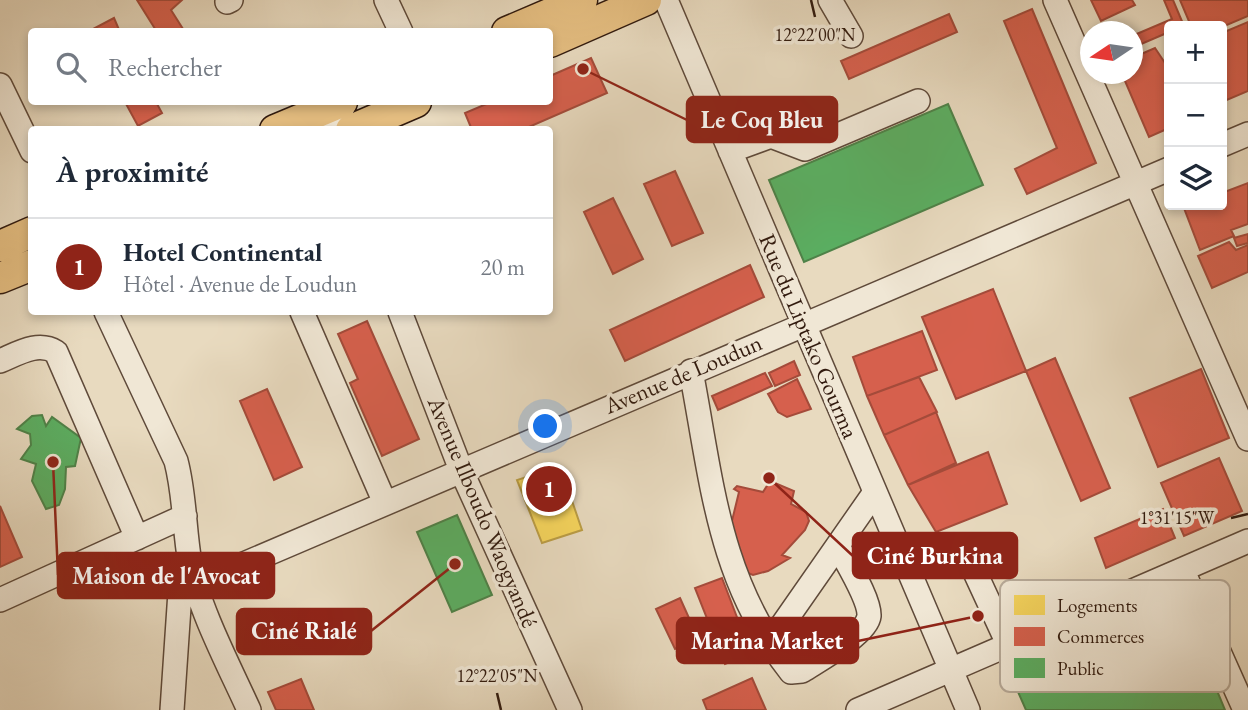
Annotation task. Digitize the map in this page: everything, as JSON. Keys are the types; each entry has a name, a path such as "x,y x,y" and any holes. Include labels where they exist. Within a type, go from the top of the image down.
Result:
{"main road":[{"path":"516,28 582,0"},
{"path":"553,42 646,0"},
{"path":"285,126 336,105"},
{"path":"361,126 398,111"},
{"path":"0,246 28,234"},
{"path":"0,278 28,267"}],"street":[{"name":"Rue du Liptako Gourma","path":"666,0 968,710"},
{"path":"830,0 851,36"},
{"path":"1055,0 1248,439"},
{"path":"379,28 387,5"},
{"path":"387,5 399,28"},
{"path":"3,97 28,144"},
{"path":"730,151 771,136 805,149 918,101"},
{"path":"334,126 342,105"},
{"path":"1227,143 1248,134"},
{"name":"Avenue de Loudun","path":"194,575 385,503 1164,171"},
{"path":"107,315 176,461 194,575 217,639 249,710"},
{"path":"303,315 385,503"},
{"name":"Avenue Ilboudo Waogyandé","path":"401,315 461,470 570,710"},
{"path":"0,360 35,347 47,346 57,352 137,538"},
{"path":"691,371 720,532 734,575 769,644 791,672 802,671 862,630 869,617 867,603 838,546"},
{"path":"769,644 875,492"},
{"path":"0,600 186,516"},
{"path":"1162,580 1248,541"},
{"path":"903,559 943,547 958,546 967,555 1000,626"},
{"path":"1183,571 1187,580"},
{"path":"172,710 180,592 194,575"},
{"path":"858,710 1000,650"},
{"path":"1230,676 1245,710"}],"building: Logements":[{"path":"560,466 582,530 542,543 517,480"}],"building: Commerces":[{"path":"137,0 182,0 171,10 182,28 154,28"},
{"path":"1091,0 1132,0 1135,5 1101,21"},
{"path":"1164,0 1173,0 1182,21 1167,21 1172,19"},
{"path":"1180,0 1248,0 1248,16 1227,25 1227,21 1189,21"},
{"path":"1032,9 1096,163 1027,194 1015,169 1057,148 1004,21"},
{"path":"949,14 957,32 849,79 841,61"},
{"path":"114,18 118,28 95,28"},
{"path":"1164,22 1164,34 1143,43 1143,31"},
{"path":"1248,22 1248,91 1227,100 1227,84 1227,31"},
{"path":"1155,48 1164,62 1164,130 1149,137 1126,84 1143,84 1143,53"},
{"path":"591,58 607,93 531,126 470,126 465,113 484,105 553,105 553,75"},
{"path":"127,105 158,105 162,113 138,126"},
{"path":"675,171 703,233 672,246 644,184"},
{"path":"1248,183 1248,224 1231,230 1234,236 1200,250 1185,210 1227,210 1227,191"},
{"path":"613,198 643,259 613,274 584,212"},
{"path":"1248,234 1248,243 1237,246 1234,238"},
{"path":"1229,242 1236,250 1248,245 1248,272 1212,288 1198,256"},
{"path":"750,265 764,297 625,361 610,330"},
{"path":"993,289 1026,371 956,399 922,317"},
{"path":"367,321 419,439 382,456 350,383 358,379 338,334"},
{"path":"922,331 937,370 867,396 853,357"},
{"path":"1055,358 1110,488 1081,501 1026,371"},
{"path":"794,361 800,375 775,386 769,373"},
{"path":"1201,369 1229,438 1158,467 1130,398"},
{"path":"765,373 772,386 718,410 712,396"},
{"path":"919,377 937,412 884,435 867,396"},
{"path":"797,379 811,409 787,417 778,412 768,394"},
{"path":"267,389 302,467 274,480 240,401"},
{"path":"936,412 956,463 908,485 884,435"},
{"path":"988,452 1007,504 936,532 908,485"},
{"path":"1219,458 1242,511 1184,536 1161,483"},
{"path":"770,481 794,491 791,504 806,512 809,521 805,530 782,555 790,558 768,571 753,575 740,570 730,529 739,492 734,489 737,486 763,492"},
{"path":"0,506 22,557 0,567"},
{"path":"1163,509 1175,538 1106,568 1095,538"},
{"path":"722,578 751,654 725,664 695,588"},
{"path":"680,598 698,638 675,649 656,609"},
{"path":"699,643 702,650 680,659 677,652"},
{"path":"752,678 766,710 707,710 703,700"},
{"path":"301,679 314,710 276,710 268,692"}],"building: Public":[{"path":"948,104 983,185 804,262 769,180"},
{"path":"42,415 46,426 52,417 81,438 75,466 66,467 65,489 59,505 46,509 32,481 36,464 21,459 31,445 30,434 17,429 32,416"},
{"path":"457,515 492,595 452,612 417,532"},
{"path":"1018,692 1218,692 1225,710 1026,710"}],"place":[{"name":"Le Coq Bleu","path":"583,69"},
{"name":"Maison de l'Avocat","path":"53,462"},
{"name":"Ciné Burkina","path":"769,478"},
{"name":"Hotel Continental","path":"549,489"},
{"name":"Ciné Rialé","path":"455,564"},
{"name":"Marina Market","path":"978,616"}]}
